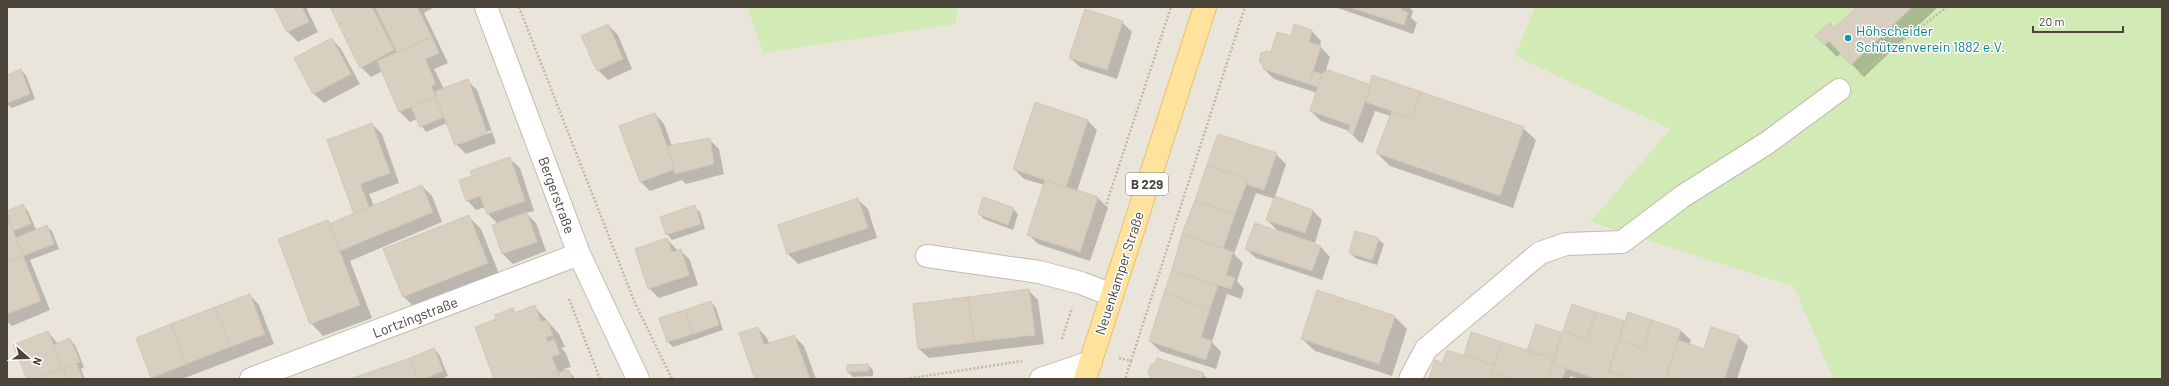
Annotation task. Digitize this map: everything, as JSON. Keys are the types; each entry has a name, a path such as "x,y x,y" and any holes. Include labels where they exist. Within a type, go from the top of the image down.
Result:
{"main road":[{"name":"Neuenkamper Straße","path":"1088,370 1205,7"}],"street":[{"name":"Bergerstraße","path":"486,7 579,254 638,379"},
{"path":"1410,379 1426,349 1540,253 1566,244 1622,242 1683,196 1767,143 1839,90"},
{"name":"Lortzingstraße","path":"251,379 579,254"},
{"path":"927,256 1039,272 1081,283 1112,295"},
{"path":"1041,379 1088,370"}],"path":[{"path":"519,7 635,303 672,379"},
{"path":"1062,339 1171,7"},
{"path":"1131,361 1245,7"},
{"path":"1839,90 1947,7"},
{"path":"554,264 600,379"},
{"path":"906,379 1021,361"}],"shaded area":[{"path":"7,7 747,7 763,53 956,24 958,7 1535,7 1516,56 1670,129 1590,222 1794,287 1833,379 7,379"}],"green space":[{"path":"747,7 958,7 956,24 763,53"},
{"path":"1535,7 2162,7 2162,379 1833,379 1794,287 1590,222 1670,129 1515,56"}],"building":[{"path":"274,7 302,7 309,22 287,32"},
{"path":"330,7 372,7 394,50 360,68"},
{"path":"375,7 417,7 432,37 397,52"},
{"path":"1349,7 1402,7 1401,10 1408,13 1404,25"},
{"name":"Höhscheider Schützenverein 1882 e.V.","path":"1857,7 1912,7 1851,65 1829,41 1824,45 1815,36 1830,22 1834,28"},
{"path":"1085,9 1123,21 1107,70 1069,58"},
{"path":"608,24 623,59 597,71 581,36"},
{"path":"1294,24 1312,30 1309,42 1321,46 1309,84 1263,69 1263,66 1259,61 1261,53 1267,51 1271,52 1277,32 1291,36"},
{"path":"432,37 439,53 425,59 436,84 431,86 436,97 399,112 377,61"},
{"path":"332,38 351,74 313,94 294,58"},
{"path":"21,69 30,94 7,103 7,75"},
{"path":"1328,70 1371,85 1353,134 1348,132 1350,125 1310,111 1322,74"},
{"path":"1313,71 1322,74 1318,87 1309,84"},
{"path":"1372,75 1421,92 1412,118 1366,102"},
{"path":"468,79 487,133 455,145 436,97 436,91"},
{"path":"1421,92 1524,127 1500,196 1376,153 1392,111 1412,118"},
{"path":"436,97 444,117 420,127 411,107"},
{"path":"1035,102 1088,120 1066,187 1013,169"},
{"path":"655,113 675,169 640,182 619,126"},
{"path":"372,123 390,173 360,184 369,207 354,214 327,140"},
{"path":"1218,134 1277,153 1264,190 1246,184 1248,180 1207,165"},
{"path":"710,138 714,164 675,174 667,146"},
{"path":"510,157 525,201 487,214 480,196 466,201 459,180 472,176 470,171"},
{"path":"1207,165 1248,180 1235,214 1195,200"},
{"path":"1045,180 1098,197 1080,252 1027,235"},
{"path":"422,185 433,212 340,251 329,224"},
{"path":"1275,196 1313,210 1305,233 1266,220"},
{"path":"983,197 1014,208 1008,225 978,214"},
{"path":"858,198 868,228 787,254 778,225"},
{"path":"1195,200 1235,214 1223,248 1182,234"},
{"path":"23,204 31,224 13,231 7,211"},
{"path":"695,205 701,224 666,235 660,217"},
{"path":"527,212 537,242 502,254 492,225"},
{"path":"469,215 488,263 403,297 383,249"},
{"path":"7,216 23,256 7,262"},
{"path":"328,220 360,305 310,324 278,239"},
{"path":"1255,223 1321,246 1312,271 1245,249"},
{"path":"47,225 54,244 23,256 16,238"},
{"path":"1355,231 1379,238 1372,260 1349,253"},
{"path":"1182,234 1233,252 1226,275 1235,278 1231,289 1172,270"},
{"path":"667,238 672,252 681,249 689,275 648,289 635,249"},
{"path":"23,256 41,301 7,314 7,262"},
{"path":"1172,270 1218,285 1210,309 1164,293"},
{"path":"1029,289 1035,335 974,342 968,297"},
{"path":"1317,290 1395,316 1379,364 1301,339"},
{"path":"1164,293 1210,309 1201,337 1212,341 1206,360 1149,341"},
{"path":"250,294 265,334 230,347 215,307"},
{"path":"968,297 974,342 918,349 913,304"},
{"path":"711,301 719,325 693,334 685,310"},
{"path":"1572,304 1596,312 1587,339 1563,331"},
{"path":"535,305 541,322 547,320 553,335 546,337 548,342 554,339 560,354 552,357 558,372 541,379 494,379 475,327 496,319 495,315 513,308 514,313"},
{"path":"215,307 230,347 186,364 171,324"},
{"path":"685,310 693,334 667,342 659,318"},
{"path":"1596,312 1625,321 1606,379 1597,379 1552,364 1563,331 1587,339"},
{"path":"1628,312 1652,320 1643,348 1618,341"},
{"path":"1652,320 1681,330 1665,379 1631,379 1609,371 1618,341 1643,348"},
{"path":"171,324 186,364 151,378 136,338"},
{"path":"1536,324 1562,333 1554,359 1527,351"},
{"path":"758,327 764,345 794,335 810,379 755,379 739,333"},
{"path":"1711,327 1739,336 1724,379 1680,379 1667,375 1678,340 1704,349"},
{"path":"48,331 63,369 35,379 27,379 13,345"},
{"path":"1471,332 1502,342 1494,365 1464,355"},
{"path":"70,338 80,362 63,369 53,345"},
{"path":"1502,342 1554,359 1547,379 1512,379 1492,372"},
{"path":"434,348 443,371 423,379 418,379 410,358"},
{"path":"1447,350 1494,365 1490,379 1429,379 1435,360 1442,363"},
{"path":"410,358 418,379 350,379 408,359"},
{"path":"1157,358 1204,373 1202,379 1151,379 1148,373 1151,365 1156,362"},
{"path":"76,363 83,379 67,379 63,369"},
{"path":"868,364 869,371 847,372 847,365"},
{"path":"1552,364 1566,369 1562,379 1547,379"},
{"path":"63,369 67,379 35,379"},
{"path":"569,370 572,379 561,379 558,372"},
{"path":"1609,371 1622,376 1621,379 1606,379"},
{"path":"558,372 561,379 541,379"},
{"path":"1492,372 1506,377 1505,379 1490,379"},
{"path":"1667,375 1680,379 1665,379"}],"place":[{"name":"Höhscheider Schützenverein 1882 e.V.","path":"1848,38"}]}
